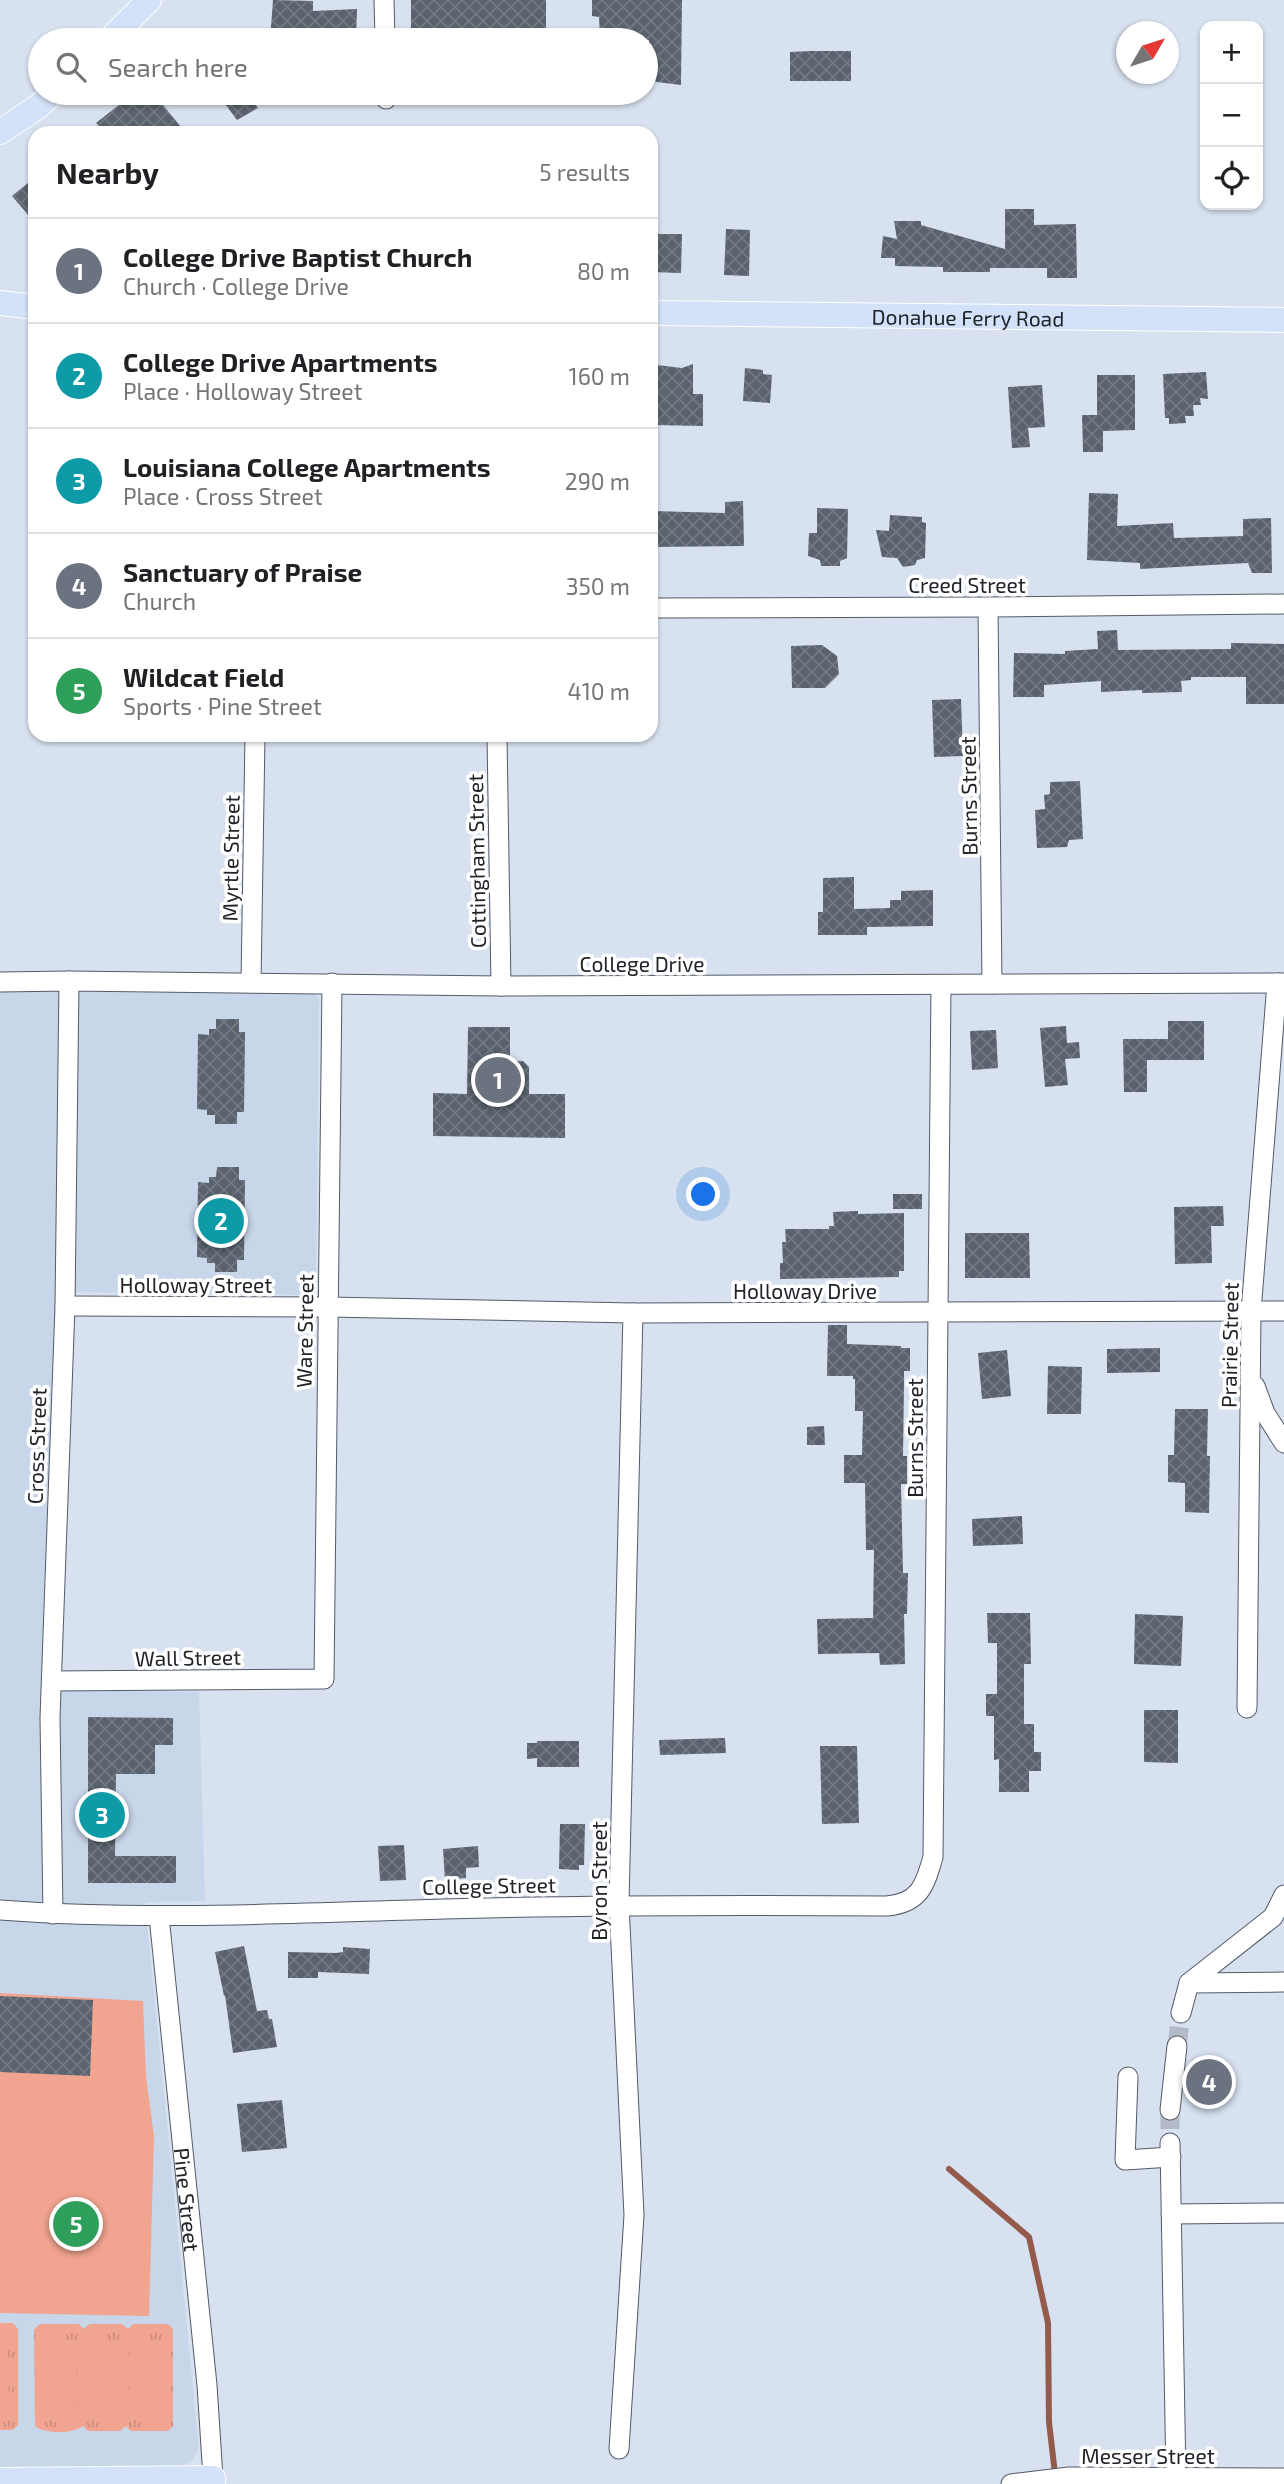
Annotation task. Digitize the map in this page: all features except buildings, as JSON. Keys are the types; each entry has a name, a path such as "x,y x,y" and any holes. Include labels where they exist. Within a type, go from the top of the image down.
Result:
{"main road":[{"path":"121,28 149,0"},
{"path":"0,132 37,105"},
{"path":"0,303 28,306"},
{"name":"Donahue Ferry Road","path":"658,313 1284,320"},
{"path":"0,2480 213,2481"}],"street":[{"path":"384,0 385,28"},
{"name":"Creed Street","path":"658,608 1284,604"},
{"name":"Burns Street","path":"988,607 992,984"},
{"name":"Myrtle Street","path":"251,983 255,742"},
{"name":"Cottingham Street","path":"497,742 501,986"},
{"name":"Cross Street","path":"53,1914 52,1681 65,1306 69,981"},
{"name":"College Drive","path":"0,982 501,986 1280,983"},
{"name":"Ware Street","path":"324,1679 332,983"},
{"name":"Prairie Street","path":"1247,1708 1251,1312 1280,983"},
{"name":"Burns Street","path":"921,1890 933,1857 941,985"},
{"name":"Holloway Street","path":"65,1306 327,1307"},
{"name":"Holloway Drive","path":"327,1307 633,1313 1284,1311"},
{"name":"Byron Street","path":"619,2449 634,2215 619,1905 633,1313"},
{"path":"1251,1375 1265,1413 1284,1443"},
{"name":"Wall Street","path":"52,1681 324,1679"},
{"name":"College Street","path":"0,1910 159,1916 619,1905 887,1906 911,1900 921,1890"},
{"path":"1181,2013 1189,1983 1273,1917 1284,1895"},
{"name":"Pine Street","path":"159,1916 207,2385 213,2481"},
{"path":"1189,1983 1284,1982"},
{"path":"1170,2110 1177,2046"},
{"path":"1128,2077 1125,2160 1170,2150 1176,2477"},
{"path":"1171,2214 1284,2213"},
{"name":"Messer Street","path":"1012,2484 1069,2477 1284,2478"}],"shaded area":[{"path":"0,992 313,993 319,999 316,1289 308,1295 60,1292 50,1690 199,1692 205,1901 145,1902 199,2448 193,2459 180,2469 0,2467"}],"green space":[{"path":"0,1993 143,2001 146,2076 154,2136 149,2316 0,2313"},
{"path":"0,2323 13,2323 18,2329 18,2425 13,2430 0,2430"},
{"path":"40,2324 79,2324 83,2329 90,2324 122,2324 128,2329 133,2324 168,2324 173,2329 173,2426 168,2431 131,2431 126,2426 120,2431 88,2431 83,2426 59,2432 35,2426 34,2329"},
{"path":"0,2341 8,2341 9,2411 0,2411"},
{"path":"43,2341 76,2341 77,2411 44,2411"},
{"path":"87,2341 120,2341 120,2411 87,2411"},
{"path":"130,2341 162,2341 163,2411 130,2411"}],"waterway":[{"path":"949,2169 1029,2237 1048,2323 1049,2422 1055,2474"}],"tunnel":[{"path":"1177,2046 1181,2013"},
{"path":"1170,2110 1170,2143"}],"place":[{"name":"College Drive Baptist Church","path":"498,1080"},
{"name":"College Drive Apartments","path":"221,1221"},
{"name":"Louisiana College Apartments","path":"102,1815"},
{"name":"Sanctuary of Praise","path":"1209,2082"},
{"name":"Wildcat Field","path":"76,2224"}]}
